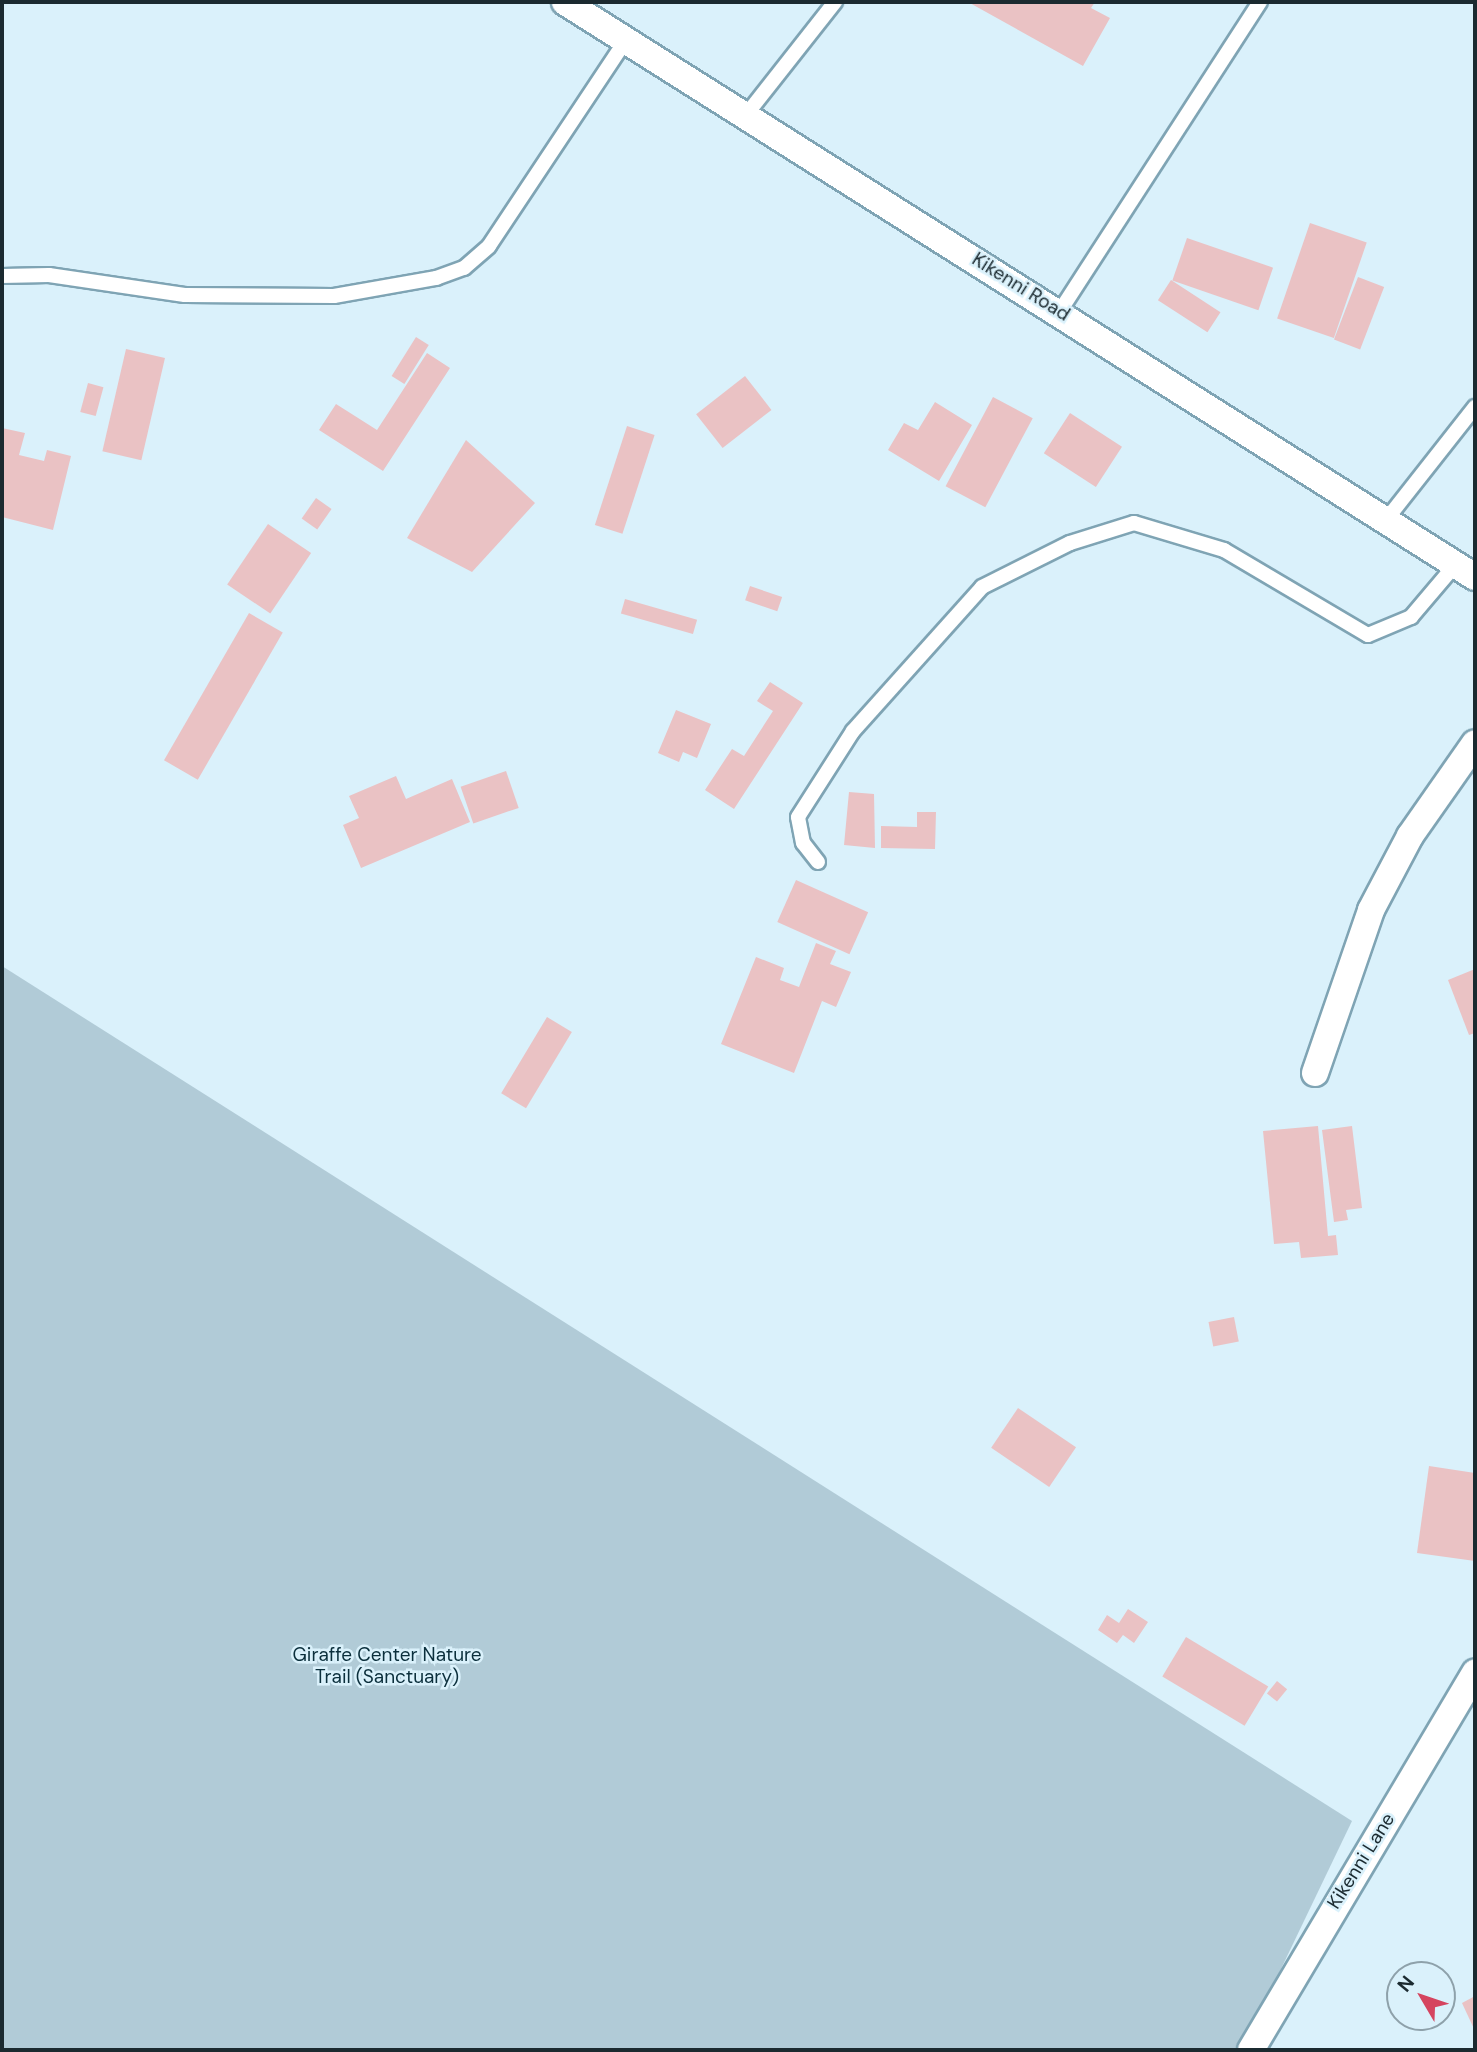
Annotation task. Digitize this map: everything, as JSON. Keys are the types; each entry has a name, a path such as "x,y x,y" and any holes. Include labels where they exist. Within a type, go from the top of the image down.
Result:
{"street":[{"name":"Kikenni Road","path":"565,2 1060,311 1466,570"},
{"path":"1315,1073 1371,910 1410,836 1475,743"},
{"name":"Kikenni Lane","path":"1251,2050 1468,1704 1475,1673"}],"lane":[{"path":"746,115 835,2"},
{"path":"1060,311 1260,2"},
{"path":"2,276 49,275 185,295 334,296 454,271 489,246 626,40"},
{"path":"1386,520 1475,407"},
{"path":"818,862 803,843 797,817 853,731 982,587 1070,543 1134,523 1211,546 1304,593 1368,635 1411,617 1466,570"}],"green space":[{"name":"Giraffe Center Nature Trail (Sanctuary)","path":"2,966 1352,1821 1242,2050 2,2050"}],"building":[{"path":"968,2 1095,2 1091,8 1110,18 1083,66"},
{"path":"1310,223 1367,243 1334,338 1277,318"},
{"path":"1187,238 1273,268 1258,310 1172,281"},
{"path":"1358,277 1384,287 1360,350 1334,340"},
{"path":"1171,280 1220,312 1207,332 1158,300"},
{"path":"416,337 429,345 404,384 392,376"},
{"path":"126,349 165,358 141,460 102,451"},
{"path":"427,353 450,368 383,471 319,430 336,404 377,430"},
{"path":"745,376 771,410 723,448 696,414"},
{"path":"88,383 103,387 96,416 80,412"},
{"path":"993,397 1033,418 985,507 946,486"},
{"path":"935,402 972,425 939,481 888,450 904,423 918,430"},
{"path":"1070,413 1122,447 1096,487 1044,453"},
{"path":"627,426 655,435 622,534 595,525"},
{"path":"2,428 25,433 19,455 44,461 47,450 71,456 53,530 2,517"},
{"path":"466,440 535,503 472,572 407,538"},
{"path":"316,498 332,509 317,529 302,518"},
{"path":"268,524 311,553 270,614 227,585"},
{"path":"750,586 782,597 777,611 745,600"},
{"path":"625,599 697,620 693,634 621,613"},
{"path":"249,613 283,632 198,780 164,760"},
{"path":"770,682 803,703 734,809 705,790 732,749 744,756 773,711 757,701"},
{"path":"676,710 711,724 697,758 683,752 679,762 658,753"},
{"path":"506,771 519,808 473,824 461,787"},
{"path":"396,776 406,799 452,779 470,822 361,868 343,825 359,818 349,796"},
{"path":"849,792 874,794 875,848 844,845"},
{"path":"917,812 936,812 935,849 881,848 881,826 917,827"},
{"path":"796,880 868,912 849,954 777,922"},
{"path":"816,943 836,951 830,964 851,972 836,1007 822,1001 794,1073 721,1044 756,957 784,968 780,980 799,987"},
{"path":"1475,969 1475,1033 1469,1035 1448,980"},
{"path":"547,1017 572,1032 526,1108 501,1093"},
{"path":"1318,1126 1328,1236 1336,1235 1338,1255 1301,1258 1299,1242 1274,1244 1263,1131"},
{"path":"1352,1126 1362,1208 1346,1210 1348,1220 1334,1222 1322,1130"},
{"path":"1234,1317 1239,1342 1213,1347 1208,1322"},
{"path":"1018,1408 1076,1447 1049,1487 991,1448"},
{"path":"1429,1466 1475,1473 1475,1561 1417,1553"},
{"path":"1128,1609 1148,1622 1134,1643 1123,1635 1117,1643 1098,1630 1107,1615 1119,1623"},
{"path":"1186,1637 1268,1686 1245,1726 1162,1676"},
{"path":"1277,1681 1287,1689 1277,1702 1267,1693"},
{"path":"1475,1996 1475,2031 1462,2003"}]}
